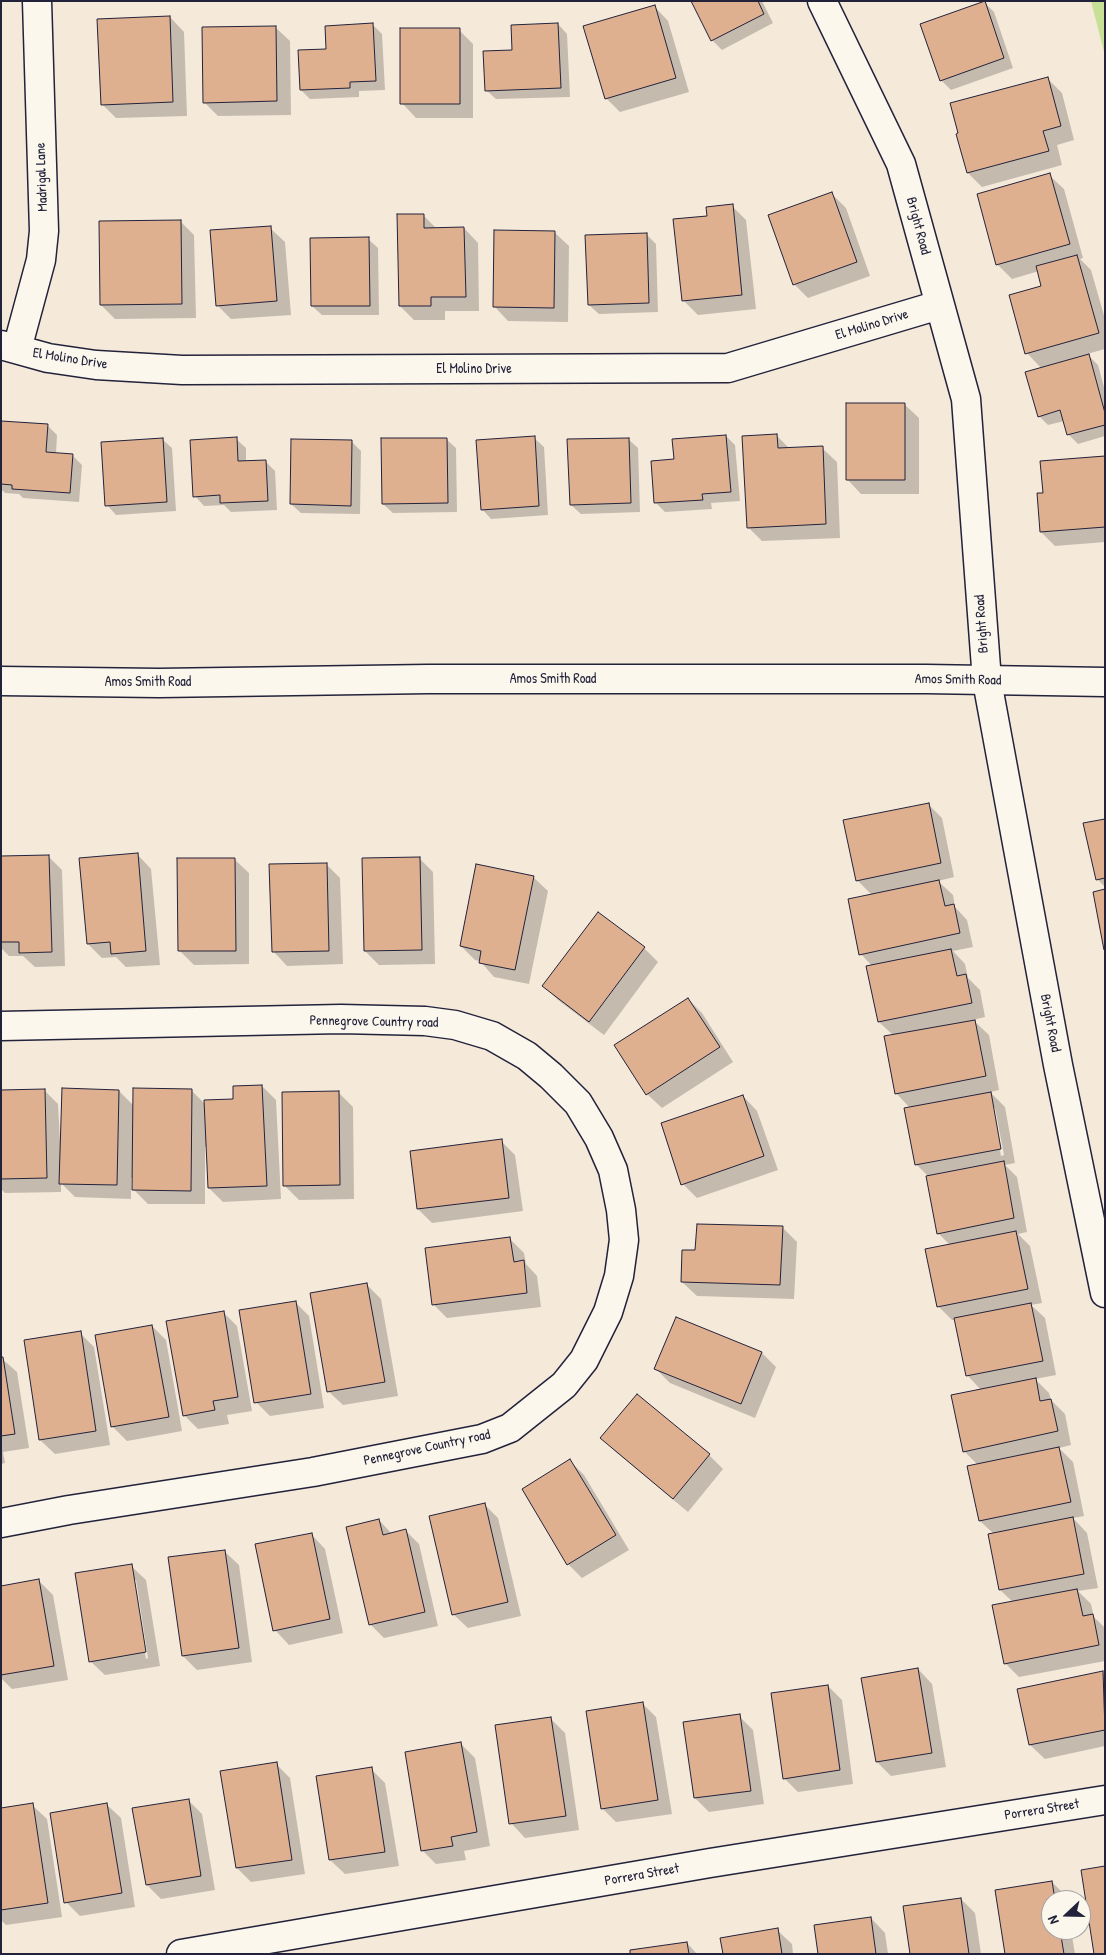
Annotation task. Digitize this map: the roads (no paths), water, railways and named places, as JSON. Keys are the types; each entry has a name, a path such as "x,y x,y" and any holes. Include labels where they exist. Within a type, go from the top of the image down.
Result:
{"street":[{"name":"Madrigal Lane","path":"9,347 41,260 44,231 37,1"},
{"name":"Bright Road","path":"822,1 900,164 966,399 987,681 1058,1065 1105,1293"},
{"name":"El Molino Drive","path":"9,347 48,358 96,365 182,370 728,368 939,305"},
{"name":"Amos Smith Road","path":"1,681 159,683 428,679 926,679 1105,682"},
{"name":"Pennegrove Country road","path":"1,1026 359,1020 425,1021 448,1024 492,1036 527,1056 551,1076 578,1103 599,1138 613,1170 621,1210 624,1240 619,1276 608,1312 584,1360 564,1385 510,1428 482,1439 332,1468 69,1510 1,1523"},
{"name":"Porrera Street","path":"181,1954 710,1863 1105,1800"}]}
